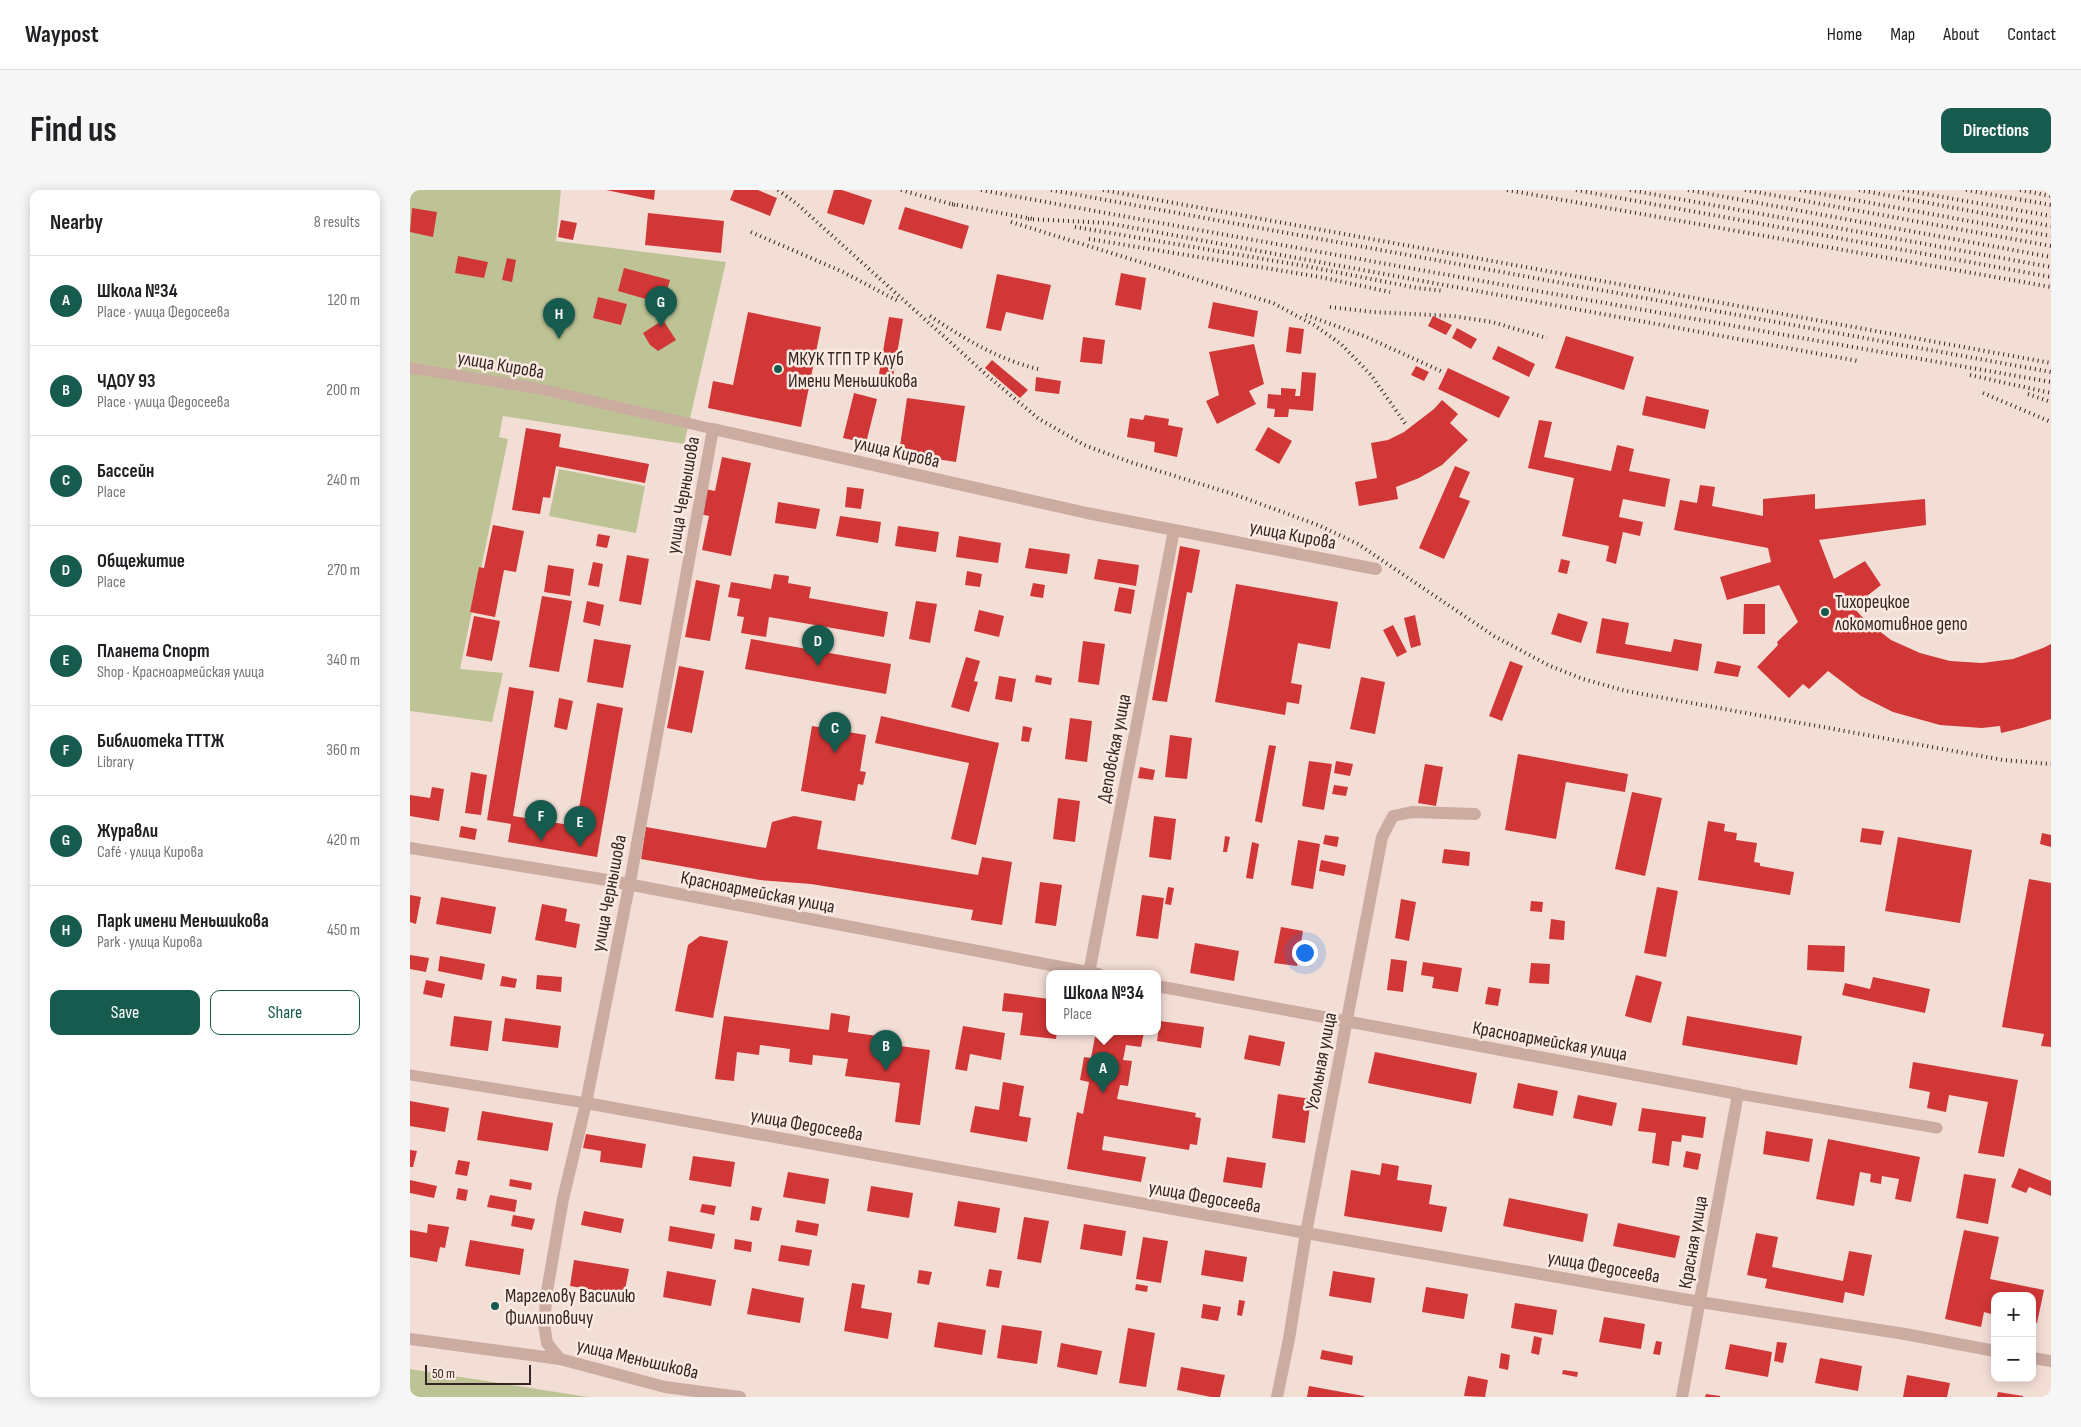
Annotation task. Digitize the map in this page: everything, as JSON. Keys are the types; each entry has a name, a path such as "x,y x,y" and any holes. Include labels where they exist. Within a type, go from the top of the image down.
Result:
{"street":[{"name":"улица Кирова","path":"410,368 536,388 1087,513 1376,570"},
{"name":"улица Чернышова","path":"560,1360 547,1343 544,1324 547,1291 563,1199 586,1103 628,886 713,429"},
{"name":"Деповская улица","path":"1094,970 1174,530"},
{"name":"Угольная улица","path":"1277,1397 1289,1339 1306,1234 1382,837 1393,816 1412,812 1475,814"},
{"name":"Красноармейская улица","path":"410,848 601,879 628,886 1077,970"},
{"name":"Красноармейская улица","path":"1161,987 1738,1094 1937,1128"},
{"name":"улица Федосеева","path":"410,1075 586,1103 1306,1234 1700,1302 1905,1334 1991,1350"},
{"name":"Красная улица","path":"1682,1397 1738,1094"},
{"name":"улица Меньшикова","path":"410,1339 560,1360 663,1392 740,1397"},
{"path":"2036,1359 2051,1361"}],"green space":[{"path":"410,190 561,190 556,241 726,262 684,444 503,416 499,437 508,439 460,669 503,673 492,722 410,711"},
{"path":"559,469 645,486 636,533 549,516"},
{"path":"410,1369 588,1397 410,1397"}],"building":[{"path":"606,190 655,190 654,200"},
{"path":"734,190 758,190 777,198 770,216 730,200"},
{"path":"834,190 842,190 872,200 864,225 827,213"},
{"path":"905,207 969,226 962,249 898,229"},
{"path":"412,208 437,212 433,237 410,232"},
{"path":"648,213 724,221 721,253 645,245"},
{"path":"561,220 577,223 573,240 558,237"},
{"path":"458,256 488,262 484,278 455,273"},
{"path":"507,258 516,260 512,282 502,280"},
{"path":"624,268 670,280 663,304 618,291"},
{"path":"1121,273 1146,278 1141,310 1115,305"},
{"path":"997,274 1051,285 1043,320 1006,312 1001,331 986,328"},
{"path":"598,297 627,304 621,325 593,318"},
{"path":"1213,302 1258,311 1254,337 1208,328"},
{"path":"748,312 821,327 801,427 708,408 713,381 733,385"},
{"path":"1433,316 1452,325 1446,335 1428,326"},
{"path":"889,317 903,319 893,377 879,374"},
{"path":"663,320 676,340 658,351 650,345 643,333"},
{"path":"1289,327 1304,329 1301,354 1286,352"},
{"path":"1457,328 1477,339 1471,349 1452,338"},
{"path":"1566,336 1634,357 1624,390 1555,368"},
{"path":"1083,337 1105,340 1102,364 1080,362"},
{"path":"1254,344 1264,384 1249,391 1256,404 1217,424 1206,401 1219,395 1209,352"},
{"path":"1498,346 1535,364 1529,377 1492,359"},
{"path":"992,360 1028,390 1020,398 985,368"},
{"path":"1416,366 1429,372 1424,381 1411,375"},
{"path":"1448,368 1510,397 1499,418 1438,389"},
{"path":"1302,372 1316,373 1313,411 1289,409 1288,417 1274,417 1275,409 1267,408 1268,394 1281,395 1281,388 1296,389 1295,396 1300,396"},
{"path":"1036,377 1061,381 1059,394 1035,391"},
{"path":"854,393 877,399 866,443 843,438"},
{"path":"1646,396 1709,410 1705,429 1642,415"},
{"path":"907,398 965,406 956,462 899,453"},
{"path":"1442,400 1458,414 1450,423 1468,440 1442,465 1419,478 1396,487 1398,499 1359,506 1355,482 1377,478 1371,443 1388,440 1404,432 1434,409"},
{"path":"1145,415 1169,419 1168,425 1183,428 1177,457 1154,452 1155,442 1127,437 1130,418 1143,420"},
{"path":"1539,420 1552,422 1544,457 1611,471 1617,445 1634,449 1629,471 1670,479 1665,507 1623,499 1619,517 1643,522 1640,536 1623,532 1616,564 1606,561 1609,546 1562,536 1574,478 1528,468"},
{"path":"1268,427 1292,441 1279,464 1255,450"},
{"path":"526,428 561,434 559,447 649,464 645,483 556,466 550,498 543,497 540,514 512,510"},
{"path":"722,457 751,463 731,556 702,550 709,516 700,514 705,489 715,491"},
{"path":"1455,466 1470,472 1459,497 1470,501 1444,559 1419,548"},
{"name":"Тихорецкое локомотивное депо","path":"1700,485 1715,487 1712,506 1763,516 1763,499 1815,494 1815,509 1925,499 1926,525 1819,540 1834,579 1865,561 1881,585 1853,607 1866,621 1891,640 1920,653 1950,661 1982,663 2013,659 2051,644 2051,719 2001,733 2000,726 1982,728 1940,725 1893,712 1861,696 1828,671 1809,689 1803,684 1789,698 1757,667 1778,645 1777,642 1798,622 1779,585 1727,600 1720,577 1771,562 1768,548 1674,530 1680,500 1697,503"},
{"path":"847,487 864,489 861,509 845,507"},
{"path":"778,502 820,509 816,529 775,523"},
{"path":"840,516 881,522 878,543 836,536"},
{"path":"493,525 524,531 516,572 504,570 495,617 470,612 479,567 484,568"},
{"path":"898,526 939,532 936,552 895,546"},
{"path":"598,534 610,536 607,548 596,546"},
{"path":"959,536 1001,543 998,563 956,557"},
{"path":"1180,546 1200,550 1192,593 1187,592 1167,702 1152,700"},
{"path":"1029,548 1070,554 1067,574 1025,568"},
{"path":"627,555 649,559 641,605 619,601"},
{"path":"1098,559 1139,565 1136,586 1094,579"},
{"path":"1561,559 1570,561 1567,574 1558,572"},
{"path":"593,562 603,564 599,587 588,585"},
{"path":"548,565 574,569 570,596 544,592"},
{"path":"967,571 982,574 980,587 965,585"},
{"path":"774,574 789,576 788,583 811,587 809,598 888,612 884,637 769,617 766,637 741,633 744,617 737,616 740,599 728,597 731,582 771,589"},
{"path":"696,580 720,585 710,641 685,637"},
{"path":"1033,583 1045,585 1043,598 1030,596"},
{"path":"1236,584 1338,602 1330,649 1298,643 1291,683 1302,685 1299,704 1287,702 1285,715 1215,702"},
{"path":"1119,587 1135,590 1131,614 1114,611"},
{"path":"542,596 572,601 559,672 529,667"},
{"path":"587,601 604,605 600,626 583,622"},
{"path":"916,601 937,604 930,643 909,639"},
{"path":"1744,604 1765,604 1765,634 1743,634"},
{"path":"979,610 1004,616 999,637 974,631"},
{"path":"1558,613 1588,622 1581,643 1551,634"},
{"path":"1415,615 1421,645 1411,648 1404,618"},
{"path":"474,616 500,621 492,661 466,656"},
{"path":"1602,618 1629,623 1625,644 1671,652 1674,639 1702,644 1698,671 1596,653"},
{"path":"1393,625 1407,652 1397,657 1383,630"},
{"path":"594,639 631,645 623,688 587,682"},
{"path":"751,639 891,664 886,694 745,669"},
{"path":"1083,641 1105,644 1099,685 1078,682"},
{"path":"966,657 980,661 974,681 978,682 969,712 951,707"},
{"path":"1510,661 1523,666 1502,721 1489,716"},
{"path":"1717,661 1741,666 1738,677 1714,673"},
{"path":"679,666 704,671 692,733 667,728"},
{"path":"1036,675 1052,678 1051,685 1035,682"},
{"path":"999,676 1016,679 1012,702 995,699"},
{"path":"1361,677 1385,682 1375,734 1350,729"},
{"path":"509,687 534,691 513,816 576,826 597,703 623,708 597,857 508,842 511,824 487,820"},
{"path":"559,698 573,701 567,730 554,727"},
{"path":"881,716 999,743 976,845 951,839 969,763 875,743"},
{"path":"1070,718 1092,721 1087,762 1065,759"},
{"path":"812,726 866,735 860,771 866,772 863,785 858,784 855,801 801,791"},
{"path":"1023,726 1032,728 1029,742 1021,741"},
{"path":"1170,735 1192,738 1187,779 1165,777"},
{"path":"1269,745 1276,746 1262,823 1255,821"},
{"path":"1518,754 1628,774 1625,792 1566,782 1556,839 1505,830"},
{"path":"1309,761 1332,764 1324,810 1302,806"},
{"path":"1336,761 1353,764 1350,776 1334,773"},
{"path":"1425,764 1443,767 1436,806 1418,803"},
{"path":"1140,767 1155,770 1153,780 1138,778"},
{"path":"471,772 487,775 481,815 465,813"},
{"path":"1334,785 1348,787 1346,796 1332,794"},
{"path":"432,787 444,789 439,821 410,816 410,795 430,798"},
{"path":"1632,792 1662,798 1645,876 1615,869"},
{"path":"1058,798 1080,801 1075,842 1053,839"},
{"path":"794,816 822,821 817,849 978,875 982,857 1012,862 1002,925 971,920 973,910 811,884 760,880 641,859 646,827 766,848 772,822"},
{"path":"1154,816 1176,819 1171,860 1149,857"},
{"path":"1708,821 1725,824 1724,831 1737,833 1736,840 1757,843 1754,862 1760,863 1760,866 1794,872 1790,895 1698,880"},
{"path":"461,826 477,829 475,840 459,837"},
{"path":"1862,828 1884,831 1881,845 1860,842"},
{"path":"2042,833 2051,835 2051,847 2040,844"},
{"path":"1325,835 1339,837 1337,847 1323,844"},
{"path":"1225,836 1230,837 1227,852 1223,852"},
{"path":"1898,837 1972,850 1960,923 1885,911"},
{"path":"1298,840 1320,844 1313,889 1291,885"},
{"path":"1252,842 1259,844 1253,879 1246,878"},
{"path":"1444,849 1470,852 1469,866 1442,863"},
{"path":"1321,860 1346,865 1344,876 1319,871"},
{"path":"2029,879 2051,883 2051,1047 2041,1046 2044,1034 2002,1027"},
{"path":"1040,882 1062,885 1056,926 1035,923"},
{"path":"1168,887 1174,888 1171,905 1165,904"},
{"path":"1657,887 1678,891 1666,957 1644,953"},
{"path":"410,895 421,897 416,924 410,922"},
{"path":"1142,895 1164,898 1158,939 1136,936"},
{"path":"441,897 496,907 491,934 436,924"},
{"path":"1401,899 1416,902 1409,941 1395,938"},
{"path":"1531,901 1543,902 1542,912 1530,911"},
{"path":"542,904 567,909 565,921 580,924 576,948 535,940"},
{"path":"1551,919 1565,921 1564,940 1549,939"},
{"path":"1281,927 1303,931 1297,966 1274,963"},
{"path":"700,936 728,941 713,1018 675,1011 688,945"},
{"path":"1195,943 1239,951 1234,981 1190,973"},
{"path":"1808,945 1845,946 1844,972 1807,970"},
{"path":"410,955 429,958 426,972 410,969"},
{"path":"440,956 485,964 482,980 438,971"},
{"path":"1391,959 1407,961 1403,992 1387,990"},
{"path":"1423,962 1462,968 1458,992 1432,988 1434,977 1421,975"},
{"path":"1531,963 1550,964 1549,984 1529,983"},
{"path":"537,975 562,977 561,992 536,989"},
{"path":"1636,975 1662,982 1651,1023 1625,1016"},
{"path":"502,976 517,979 515,988 500,986"},
{"path":"1873,977 1930,989 1925,1013 1842,995 1845,983 1870,989"},
{"path":"426,980 445,984 442,998 423,994"},
{"path":"1488,987 1501,989 1498,1006 1485,1004"},
{"path":"1004,993 1046,999 1046,1035 1057,1035 1056,1039 1020,1035 1023,1013 1002,1011"},
{"path":"831,1013 850,1016 848,1032 893,1038 892,1045 930,1050 920,1125 895,1122 900,1083 845,1076 848,1059 813,1055 812,1065 789,1062 790,1049 760,1045 759,1055 737,1052 734,1081 715,1079 724,1016 829,1030"},
{"path":"454,1016 492,1021 488,1051 450,1046"},
{"path":"1687,1016 1802,1036 1797,1065 1682,1045"},
{"path":"505,1018 561,1026 558,1048 502,1041"},
{"path":"1161,1021 1204,1027 1201,1048 1157,1041 1158,1035 1161,1035"},
{"path":"963,1026 1005,1033 1001,1060 970,1054 967,1071 955,1069"},
{"path":"1095,1035 1143,1035 1141,1047 1126,1045 1123,1060 1132,1061 1128,1086 1120,1085 1117,1099 1196,1113 1195,1117 1201,1118 1197,1145 1190,1144 1189,1150 1104,1136 1102,1150 1146,1157 1141,1182 1067,1169 1077,1112 1083,1114 1089,1082 1080,1080 1084,1057 1091,1058"},
{"path":"1249,1035 1285,1042 1280,1066 1244,1059"},
{"path":"1375,1052 1477,1073 1471,1104 1368,1083"},
{"path":"1913,1062 2018,1080 2004,1157 1978,1153 1988,1102 1949,1095 1946,1112 1927,1108 1930,1092 1909,1088"},
{"path":"1003,1082 1024,1086 1019,1116 1031,1118 1027,1142 970,1132 975,1106 999,1110"},
{"path":"1518,1083 1558,1091 1553,1116 1513,1108"},
{"path":"1278,1094 1311,1099 1305,1143 1272,1138"},
{"path":"1578,1095 1617,1103 1612,1126 1573,1118"},
{"path":"410,1101 449,1108 445,1132 410,1126"},
{"path":"1642,1108 1706,1117 1703,1138 1682,1135 1681,1142 1672,1141 1669,1166 1652,1163 1656,1133 1638,1131"},
{"path":"482,1111 553,1123 548,1151 477,1140"},
{"path":"1766,1131 1813,1139 1809,1162 1763,1154"},
{"path":"586,1134 646,1144 642,1168 600,1162 601,1151 583,1148"},
{"path":"1828,1139 1920,1157 1911,1202 1895,1199 1899,1179 1882,1176 1881,1184 1870,1182 1871,1174 1860,1172 1854,1206 1816,1199"},
{"path":"410,1150 417,1151 413,1167 410,1167"},
{"path":"1686,1151 1701,1154 1698,1170 1683,1167"},
{"path":"693,1156 735,1162 731,1187 689,1180"},
{"path":"1227,1157 1266,1163 1262,1188 1223,1182"},
{"path":"458,1160 470,1162 467,1176 455,1174"},
{"path":"1382,1163 1399,1166 1397,1180 1432,1185 1429,1204 1447,1207 1442,1232 1344,1216 1351,1170 1380,1175"},
{"path":"2019,1168 2051,1181 2051,1196 2029,1187 2026,1193 2011,1187"},
{"path":"788,1172 829,1179 825,1204 783,1197"},
{"path":"1964,1174 1996,1179 1988,1224 1956,1218"},
{"path":"510,1179 532,1183 531,1190 509,1186"},
{"path":"410,1180 437,1186 434,1198 410,1193"},
{"path":"871,1186 913,1193 909,1218 867,1211"},
{"path":"458,1188 468,1190 466,1201 456,1199"},
{"path":"490,1195 517,1200 515,1212 487,1207"},
{"path":"1509,1198 1588,1214 1583,1242 1503,1226"},
{"path":"958,1201 1000,1208 996,1233 954,1226"},
{"path":"702,1204 716,1206 714,1215 700,1212"},
{"path":"752,1206 762,1208 759,1221 750,1220"},
{"path":"584,1211 624,1219 621,1233 581,1225"},
{"path":"513,1215 535,1219 532,1230 511,1226"},
{"path":"1024,1217 1049,1221 1041,1263 1017,1259"},
{"path":"797,1220 819,1224 817,1236 795,1232"},
{"path":"1618,1223 1680,1236 1675,1258 1613,1246"},
{"path":"428,1224 449,1227 445,1248 440,1247 437,1262 410,1257 410,1230 427,1233"},
{"path":"1084,1224 1126,1231 1122,1256 1080,1249"},
{"path":"670,1226 715,1234 712,1249 668,1241"},
{"path":"1964,1230 1999,1237 1990,1279 2044,1290 2037,1323 2036,1292 1991,1292 1991,1314 1984,1312 1981,1327 1945,1319"},
{"path":"1756,1233 1778,1237 1772,1267 1843,1281 1849,1251 1872,1255 1864,1296 1845,1292 1843,1303 1765,1288 1767,1279 1747,1275"},
{"path":"1143,1237 1168,1241 1161,1283 1136,1279"},
{"path":"735,1239 752,1242 751,1252 734,1249"},
{"path":"470,1240 524,1249 520,1275 465,1266"},
{"path":"781,1245 812,1250 809,1266 778,1261"},
{"path":"1205,1250 1247,1257 1243,1282 1201,1275"},
{"path":"574,1260 629,1269 624,1295 570,1286"},
{"path":"989,1269 1002,1271 999,1288 986,1286"},
{"path":"919,1270 932,1272 929,1285 917,1283"},
{"path":"667,1271 716,1280 711,1306 663,1297"},
{"path":"1333,1271 1375,1278 1371,1303 1329,1296"},
{"path":"852,1283 865,1285 861,1308 892,1313 888,1339 844,1331"},
{"path":"1136,1284 1148,1286 1147,1292 1135,1290"},
{"path":"1426,1287 1468,1294 1464,1319 1422,1312"},
{"path":"752,1288 804,1298 800,1323 747,1314"},
{"path":"1239,1300 1245,1301 1242,1316 1237,1315"},
{"path":"1515,1303 1557,1310 1553,1335 1511,1328"},
{"path":"1203,1304 1221,1307 1218,1321 1201,1318"},
{"path":"1604,1317 1645,1324 1641,1349 1599,1342"},
{"path":"938,1322 986,1330 982,1355 934,1347"},
{"path":"1002,1325 1042,1331 1037,1364 997,1358"},
{"path":"1128,1328 1155,1333 1146,1387 1119,1383"},
{"path":"1534,1336 1542,1338 1539,1355 1531,1353"},
{"path":"1656,1341 1662,1342 1660,1355 1653,1354"},
{"path":"1777,1342 1787,1343 1783,1363 1774,1361"},
{"path":"1061,1343 1102,1351 1097,1375 1057,1367"},
{"path":"1730,1344 1772,1352 1768,1377 1725,1369"},
{"path":"1322,1350 1353,1356 1352,1365 1320,1359"},
{"path":"1501,1353 1510,1355 1508,1370 1499,1368"},
{"path":"1820,1358 1862,1366 1858,1391 1815,1383"},
{"path":"1181,1367 1225,1375 1220,1397 1177,1390"},
{"path":"1563,1370 1578,1372 1577,1377 1562,1374"},
{"path":"1907,1375 1950,1383 1947,1397 1903,1397"},
{"path":"1468,1376 1488,1380 1485,1397 1464,1396"},
{"path":"1309,1386 1364,1396 1364,1397 1307,1397"},
{"path":"1998,1392 2023,1396 2023,1397 1997,1397"},
{"path":"1706,1394 1720,1396 1720,1397 1705,1397"}],"railway":[{"path":"778,190 797,204 990,378 1039,419 1084,445 1130,462 1236,495 1318,525 1358,544 1494,636 1550,666 1583,679 1626,691 2003,760 2051,764"},
{"path":"901,190 958,206"},
{"path":"981,190 2051,382"},
{"path":"1051,190 2051,372"},
{"path":"1103,190 2051,363"},
{"path":"1507,190 2051,287"},
{"path":"1576,190 2051,277"},
{"path":"1630,190 2051,267"},
{"path":"1688,190 2051,257"},
{"path":"1745,190 2051,246"},
{"path":"1800,190 2051,236"},
{"path":"1859,190 2051,226"},
{"path":"1903,190 2051,216"},
{"path":"1966,190 2051,205"},
{"path":"2020,190 2051,196"},
{"path":"952,204 1033,219"},
{"path":"1028,219 1107,223 1858,361"},
{"path":"1011,222 1273,303 1314,325 1341,344 1371,375 1407,426"},
{"path":"1075,227 1305,266 1417,288 1444,291"},
{"path":"751,232 843,272 898,301"},
{"path":"1089,239 1320,277 1390,292"},
{"path":"1330,307 1373,312 1453,316 1492,322 1547,338"},
{"path":"1306,315 1364,336 1443,372"},
{"path":"930,316 995,354 1038,369"},
{"path":"1970,375 2051,393"},
{"path":"1983,393 2051,422"},
{"path":"2028,394 2051,402"}],"place":[{"name":"Журавли","path":"661,327"},
{"name":"Парк имени Меньшикова","path":"559,339"},
{"name":"МКУК ТГП ТР Клуб Имени Меньшикова","path":"778,369"},
{"name":"Тихорецкое локомотивное депо","path":"1825,612"},
{"name":"Общежитие","path":"818,666"},
{"name":"Бассейн","path":"835,753"},
{"name":"Библиотека ТТТЖ","path":"541,841"},
{"name":"Планета Спорт","path":"580,847"},
{"name":"ЧДОУ 93","path":"886,1071"},
{"name":"Школа №34","path":"1103,1093"},
{"name":"Маргелову Василию Филлиповичу","path":"495,1306"}]}
